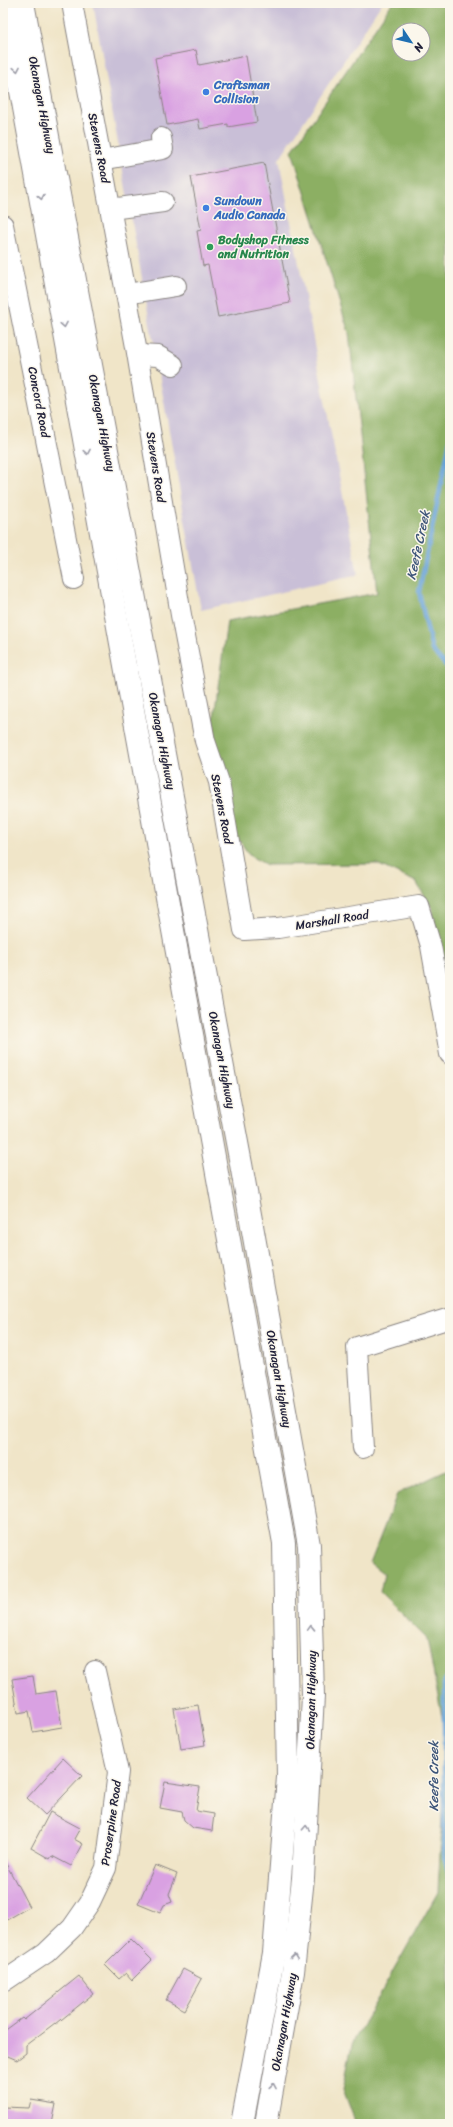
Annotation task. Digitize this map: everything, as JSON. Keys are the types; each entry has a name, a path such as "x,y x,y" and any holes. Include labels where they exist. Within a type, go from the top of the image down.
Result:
{"highway":[{"name":"Okanagan Highway","path":"4,3 284,1543 288,1776 274,1952 242,2124"},
{"name":"Okanagan Highway","path":"23,3 241,1164 309,1545 313,1696 304,1878 293,1972 266,2124"}],"street":[{"name":"Stevens Road","path":"72,3 138,355 181,615 205,741 219,782 244,930"},
{"path":"101,160 163,150 161,138"},
{"path":"111,209 163,202"},
{"name":"Concord Road","path":"3,225 74,579"},
{"path":"126,294 176,286"},
{"path":"138,355 158,356 173,365"},
{"name":"Marshall Road","path":"244,930 278,928 419,906 432,946 450,1054"},
{"path":"363,1448 357,1347 450,1318"},
{"name":"Proserpine Road","path":"3,1982 46,1953 72,1928 90,1902 106,1868 118,1772 95,1671"}],"shaded area":[{"path":"93,3 382,3 279,159 358,575 201,610"}],"green space":[{"path":"392,3 450,3 450,1067 433,959 432,908 416,882 377,864 267,865 250,856 219,811 214,717 227,621 377,593 349,333 292,151"},
{"path":"450,1469 450,2124 356,2124 343,2089 352,2044 438,1892 446,1738 427,1639 380,1592 384,1574 370,1563 397,1494"}],"building":[{"name":"Craftsman Collision","path":"196,50 199,65 246,56 257,122 228,127 228,124 200,129 198,119 167,125 155,58"},
{"path":"264,163 290,303 218,317 208,265 203,266 197,231 201,230 191,177"},
{"path":"33,1676 36,1694 56,1691 62,1727 33,1732 29,1711 18,1713 12,1679"},
{"path":"198,1705 205,1745 181,1749 174,1709"},
{"path":"63,1758 82,1776 45,1815 27,1798"},
{"path":"165,1782 200,1787 196,1811 214,1814 212,1831 193,1828 184,1820 182,1812 160,1808"},
{"path":"50,1812 80,1828 74,1839 83,1844 71,1866 52,1856 50,1859 31,1848"},
{"path":"3,1858 29,1907 3,1922"},
{"path":"155,1865 177,1874 169,1894 172,1902 164,1905 160,1913 138,1904"},
{"path":"131,1939 152,1960 132,1980 126,1973 119,1979 105,1965"},
{"path":"183,1969 202,1979 185,2010 166,2000"},
{"path":"79,1976 93,1994 56,2024 55,2023 26,2045 26,2053 17,2060 3,2054 3,2032 22,2018 24,2020"},
{"path":"31,2100 56,2104 52,2124 3,2123 3,2107 29,2108"}],"waterway":[{"name":"Keefe Creek","path":"450,441 419,592 432,650 450,670"},
{"name":"Keefe Creek","path":"450,1673 444,1682 444,1854 450,1881"}],"place":[{"name":"Craftsman Collision","path":"206,92"},
{"name":"Sundown Audio Canada","path":"206,208"},
{"name":"Bodyshop Fitness and Nutrition","path":"210,247"}]}
